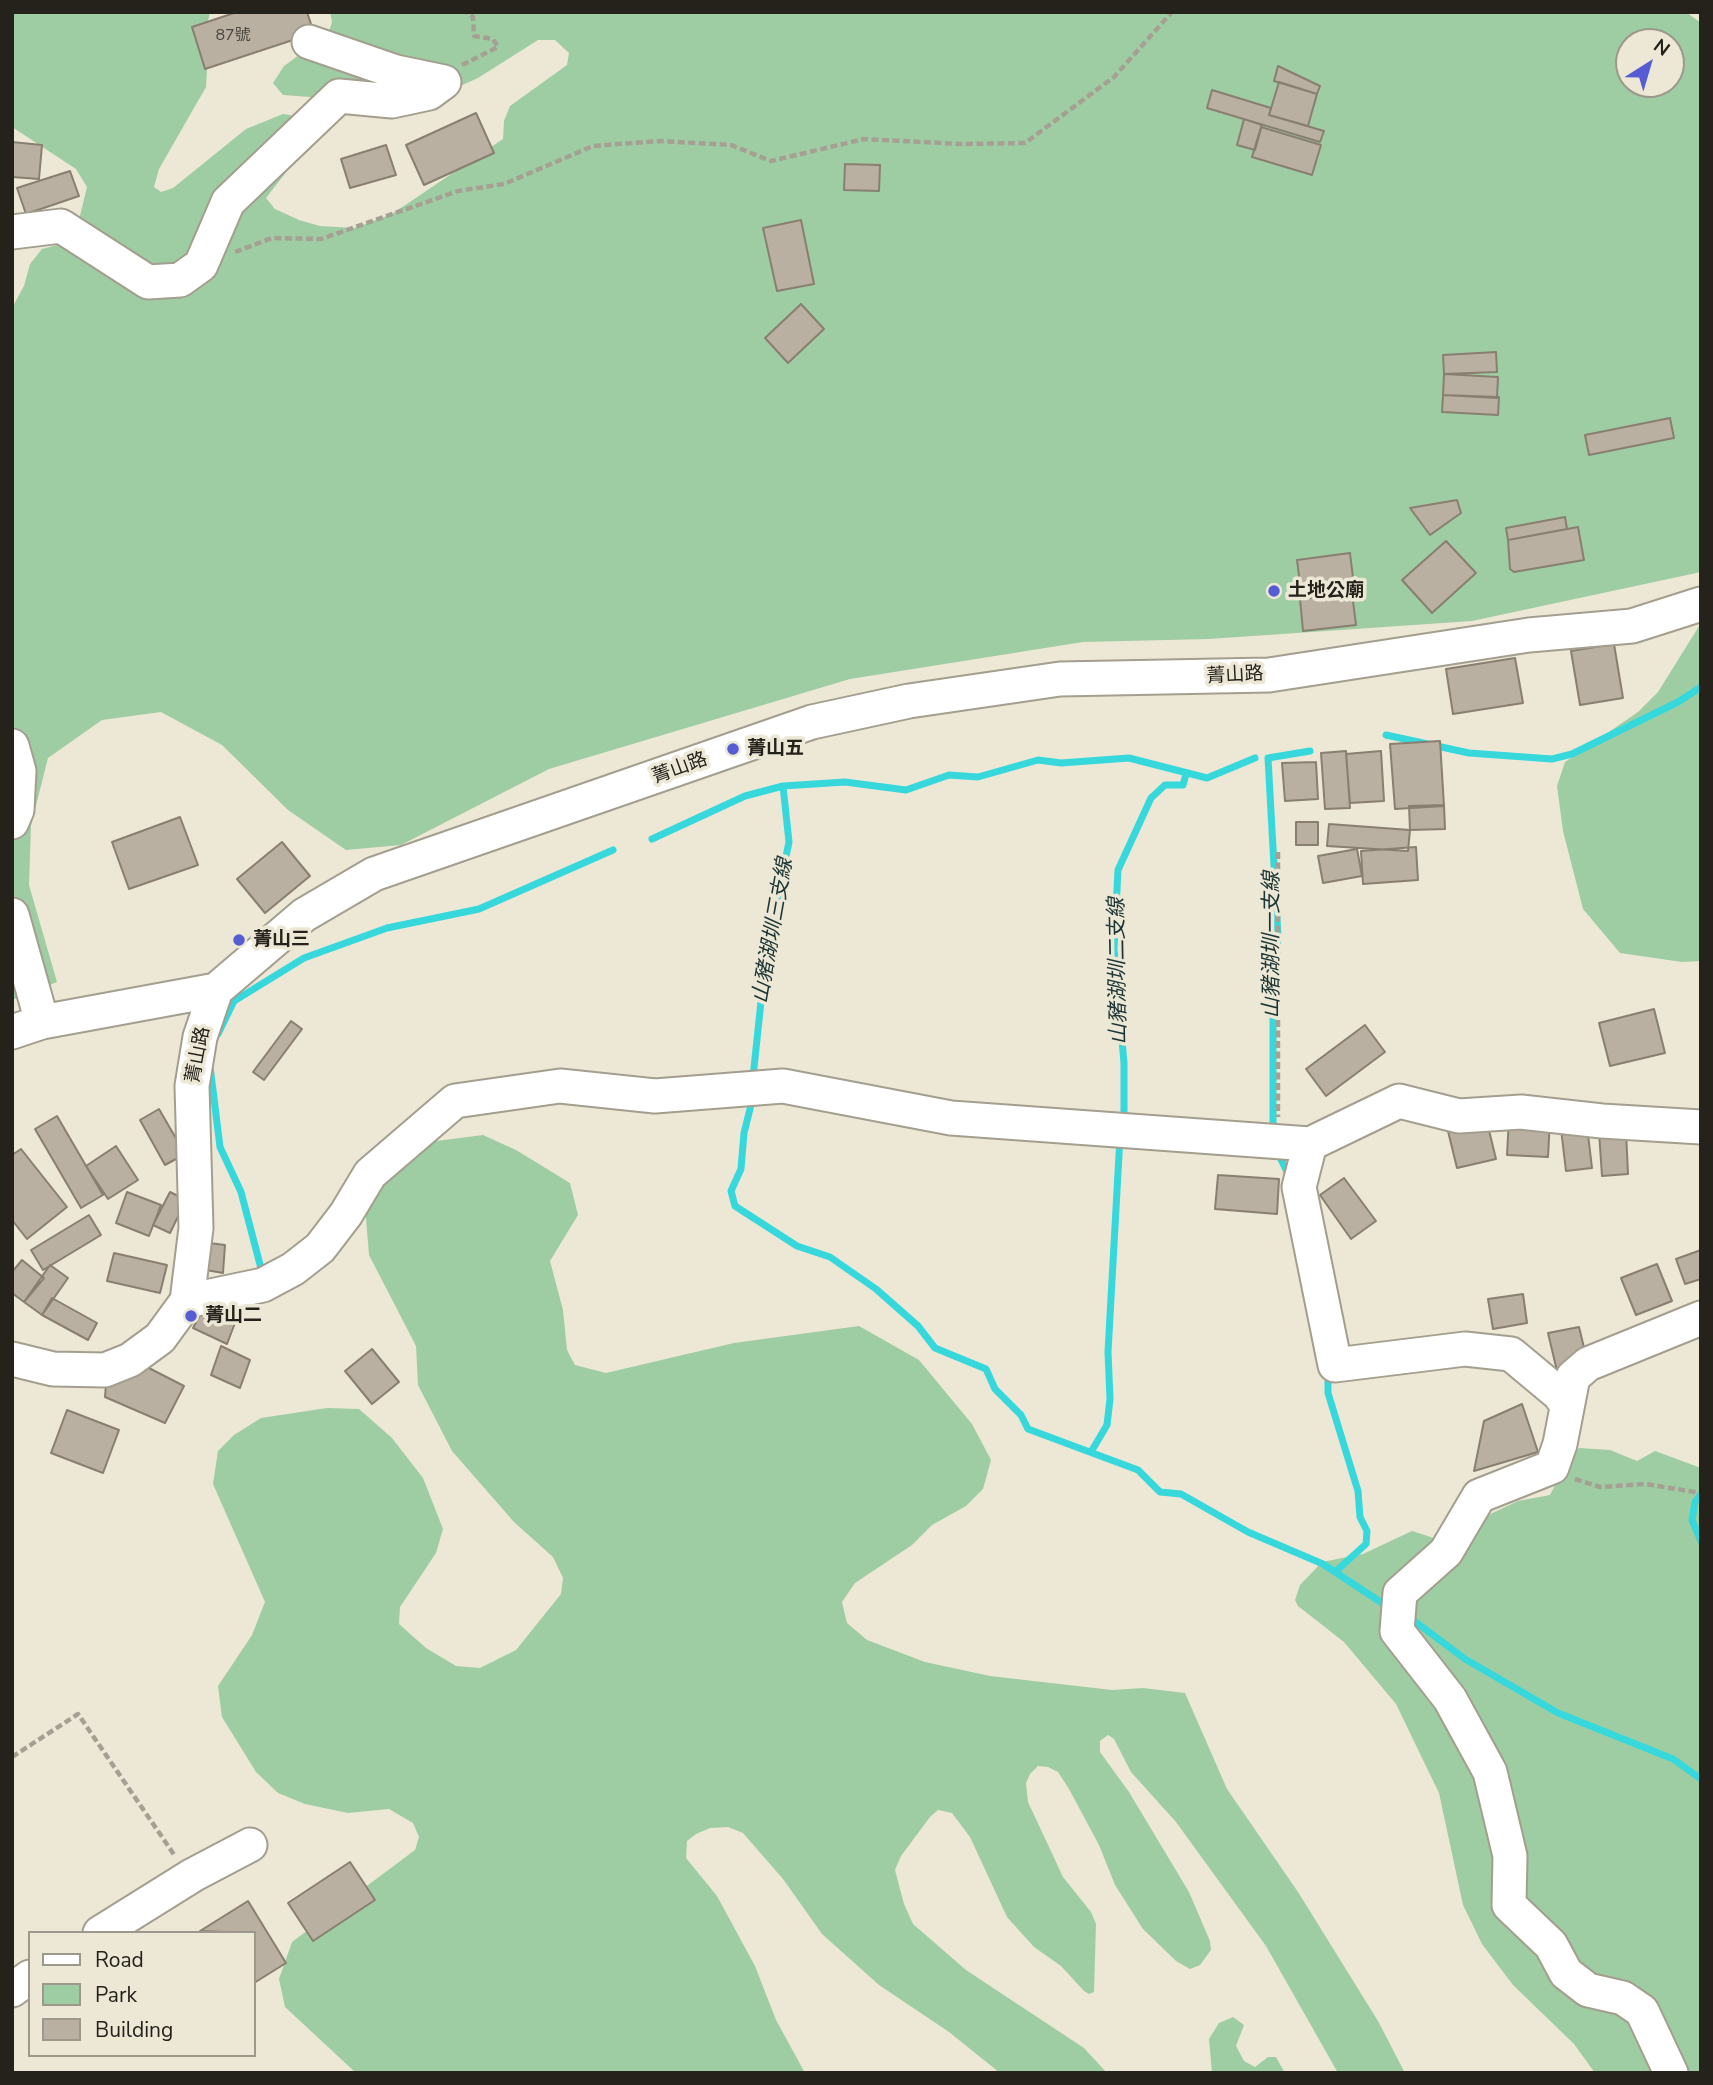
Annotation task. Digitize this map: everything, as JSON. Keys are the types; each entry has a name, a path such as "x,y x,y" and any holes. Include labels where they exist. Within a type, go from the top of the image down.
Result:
{"street":[{"path":"309,42 396,72 444,82"},
{"path":"12,232 61,226 148,282 180,280 201,265 228,202 339,96 393,101 429,93 444,82"},
{"name":"菁山路","path":"12,1359 53,1369 105,1370 130,1360 160,1338 187,1301 196,1228 191,1086 200,1037 216,990 304,915 374,874 812,722 909,701 1060,679 1269,675 1529,635 1632,626 1701,604"},
{"path":"12,746 19,771 17,810 12,822"},
{"path":"12,915 27,1027 216,990"},
{"path":"187,1301 262,1284 293,1269 320,1248 346,1214 370,1174 455,1101 560,1086 654,1096 783,1086 951,1118 1294,1143 1399,1101 1459,1116 1521,1112 1602,1121 1701,1127"},
{"path":"1294,1143 1299,1187 1335,1365 1465,1349 1511,1354 1559,1394 1566,1404"},
{"path":"1671,2073 1642,2011 1623,1998 1588,1990 1566,1973 1551,1945 1509,1905 1510,1856 1490,1772 1450,1699 1397,1630 1399,1593 1446,1552 1479,1496 1553,1464 1560,1444 1573,1377 1588,1364 1701,1318"},
{"path":"103,1931 193,1875 250,1845"},
{"path":"12,1990 28,1978"}],"path":[{"path":"444,82 455,68 498,47 493,40 474,36 473,17 466,12"},
{"path":"201,265 272,237 321,239 458,191 503,184 593,146 659,141 731,145 771,161 864,139 1025,143 1114,77 1172,12"},
{"path":"1278,852 1294,1143"},
{"path":"1553,1464 1580,1483 1600,1487 1645,1484 1701,1493"},
{"path":"12,1757 78,1714 178,1861 193,1875"}],"green space":[{"path":"12,12 210,12 204,40 208,52 206,87 159,169 154,187 161,192 173,188 246,129 283,114 296,116 301,153 266,198 275,209 299,220 320,226 354,228 392,214 503,139 504,121 510,106 567,65 569,53 555,40 538,40 478,78 420,104 360,110 310,97 283,95 273,83 284,66 328,34 332,22 330,12 1686,12 1701,23 1701,572 1472,621 1209,639 1083,642 850,679 549,769 401,845 346,850 288,810 222,745 161,712 102,720 48,758 31,825 29,885 57,982 12,1000 12,308 24,286 30,264 42,249 61,244 78,224 87,187 76,169 12,127"},
{"path":"1701,623 1701,961 1682,962 1620,953 1583,909 1563,831 1557,786 1565,762 1638,712 1658,692"},
{"path":"483,1135 516,1150 570,1183 578,1215 550,1261 563,1310 567,1350 575,1365 606,1373 734,1343 859,1326 919,1360 972,1424 991,1460 983,1489 966,1506 932,1525 912,1545 855,1583 842,1602 847,1623 867,1640 925,1662 990,1676 1112,1690 1143,1688 1185,1693 1227,1789 1298,1892 1378,2021 1405,2073 1338,2073 1266,1946 1176,1822 1131,1772 1114,1739 1108,1735 1100,1741 1100,1752 1129,1792 1189,1892 1210,1941 1211,1950 1200,1965 1190,1969 1176,1961 1143,1929 1115,1885 1099,1845 1069,1789 1058,1772 1048,1767 1038,1766 1030,1774 1026,1783 1028,1802 1063,1877 1091,1912 1096,1924 1094,1992 1089,1994 1084,1991 1061,1966 1034,1947 1007,1917 970,1837 952,1813 938,1810 930,1817 901,1856 895,1870 904,1904 913,1924 966,1970 1084,2048 1107,2073 1000,2073 949,2032 879,1985 822,1934 783,1879 743,1833 728,1827 710,1828 696,1834 687,1841 686,1858 717,1896 755,1966 776,2020 805,2073 356,2073 285,2007 279,1979 292,1942 415,1850 419,1837 413,1823 389,1809 348,1813 305,1804 278,1793 256,1772 222,1717 218,1686 252,1635 265,1602 213,1484 218,1451 234,1435 261,1418 327,1408 359,1409 392,1438 423,1478 443,1529 436,1553 400,1607 399,1624 426,1648 456,1666 480,1668 516,1650 561,1594 563,1578 553,1557 514,1522 452,1451 418,1385 416,1346 369,1255 365,1206 396,1169 429,1142"},
{"path":"1579,1448 1610,1450 1637,1461 1655,1451 1701,1468 1701,2073 1595,2073 1574,2044 1513,1985 1482,1944 1463,1905 1439,1793 1396,1704 1344,1642 1298,1606 1295,1600 1300,1585 1322,1562 1363,1554 1412,1531 1437,1539 1518,1501 1550,1495 1568,1460"},
{"path":"1233,2017 1244,2025 1236,2046 1244,2061 1255,2067 1268,2057 1276,2057 1285,2073 1212,2073 1209,2039 1219,2023"}],"building":[{"path":"237,12 307,12 314,33 205,69 192,27"},
{"path":"1278,66 1320,86 1317,94 1274,81"},
{"path":"1279,82 1317,94 1308,126 1269,115"},
{"path":"1212,90 1271,108 1269,115 1324,131 1320,142 1207,108"},
{"path":"476,113 494,153 424,185 406,145"},
{"path":"1244,119 1262,125 1255,150 1237,145"},
{"path":"1261,127 1321,145 1312,175 1252,157"},
{"path":"12,142 42,145 39,179 12,177"},
{"path":"386,145 396,175 350,188 341,159"},
{"path":"845,164 880,165 879,191 844,190"},
{"path":"70,171 79,196 26,214 17,188"},
{"path":"801,220 814,284 777,291 763,228"},
{"path":"801,304 824,329 788,363 765,338"},
{"path":"1496,352 1497,372 1444,374 1443,355"},
{"path":"1444,374 1498,377 1497,398 1443,395"},
{"path":"1443,395 1499,397 1498,415 1442,412"},
{"path":"1670,418 1674,438 1589,455 1585,435"},
{"path":"1457,500 1461,513 1430,535 1410,508"},
{"path":"1565,517 1567,529 1508,540 1506,528"},
{"path":"1578,527 1584,560 1514,572 1510,569 1508,540"},
{"path":"1446,541 1476,573 1432,613 1402,580"},
{"path":"1350,553 1354,586 1301,592 1297,560"},
{"path":"1352,593 1356,625 1303,631 1300,599"},
{"path":"1614,644 1623,698 1580,705 1571,651"},
{"path":"1515,658 1523,703 1453,714 1446,669"},
{"path":"1440,741 1444,806 1395,809 1390,744"},
{"path":"1346,751 1350,808 1325,809 1321,753"},
{"path":"1381,751 1384,801 1350,803 1346,754"},
{"path":"1316,762 1318,799 1285,801 1282,763"},
{"path":"1444,805 1445,829 1410,830 1409,806"},
{"path":"180,817 198,865 129,889 112,842"},
{"path":"1296,822 1318,822 1318,845 1296,845"},
{"path":"1329,824 1410,830 1408,851 1327,846"},
{"path":"282,842 310,876 265,913 237,879"},
{"path":"1416,847 1418,880 1363,884 1361,851"},
{"path":"1357,849 1362,876 1323,883 1318,856"},
{"path":"1654,1009 1665,1053 1610,1066 1599,1023"},
{"path":"291,1021 302,1029 264,1080 253,1072"},
{"path":"1365,1025 1385,1052 1326,1096 1306,1069"},
{"path":"159,1109 185,1154 165,1165 140,1120"},
{"path":"57,1116 103,1195 81,1208 35,1129"},
{"path":"1486,1118 1496,1159 1457,1168 1447,1127"},
{"path":"1509,1118 1550,1120 1548,1157 1507,1155"},
{"path":"1587,1126 1592,1168 1566,1171 1561,1129"},
{"path":"1626,1131 1628,1174 1602,1176 1599,1132"},
{"path":"116,1146 138,1180 108,1199 86,1166"},
{"path":"21,1149 67,1207 27,1239 12,1220 12,1155"},
{"path":"1218,1175 1279,1179 1277,1214 1215,1209"},
{"path":"1344,1178 1376,1221 1351,1239 1320,1195"},
{"path":"127,1192 161,1205 149,1236 116,1223"},
{"path":"170,1192 186,1200 170,1233 153,1225"},
{"path":"89,1215 101,1235 43,1270 31,1250"},
{"path":"209,1243 225,1245 223,1273 206,1270"},
{"path":"1701,1250 1701,1279 1685,1284 1676,1259"},
{"path":"114,1253 167,1265 160,1293 107,1281"},
{"path":"22,1260 44,1278 24,1302 12,1293 12,1272"},
{"path":"1657,1264 1672,1301 1636,1315 1621,1278"},
{"path":"50,1265 68,1278 42,1315 24,1302"},
{"path":"1523,1294 1527,1323 1493,1329 1488,1299"},
{"path":"52,1298 97,1323 88,1340 42,1315"},
{"path":"207,1302 238,1315 227,1344 193,1328"},
{"path":"1579,1327 1588,1364 1557,1371 1548,1333"},
{"path":"221,1346 250,1360 240,1388 211,1375"},
{"path":"372,1349 399,1382 372,1404 345,1371"},
{"path":"143,1365 184,1386 165,1423 105,1397 106,1384"},
{"path":"1522,1404 1538,1452 1474,1471 1484,1421"},
{"path":"67,1410 119,1430 103,1473 51,1453"},
{"path":"350,1862 375,1900 313,1941 288,1903"},
{"path":"248,1901 286,1963 256,1982 256,1931 200,1931"}],"waterway":[{"path":"1386,735 1469,753 1552,759 1572,754 1678,702 1701,687"},
{"name":"山豬湖圳一支線","path":"1273,1131 1273,982 1278,937 1268,758 1310,751"},
{"path":"652,839 745,796 783,786 845,782 906,790 949,775 978,777 1038,760 1061,763 1129,758 1207,778 1255,758"},
{"name":"山豬湖圳二支線","path":"1124,1115 1124,1063 1114,949 1118,870 1151,798 1165,785 1183,785 1186,774"},
{"name":"山豬湖圳三支線","path":"753,1077 767,945 776,930 779,890 789,842 783,786"},
{"path":"218,1034 234,1001 304,958 387,928 479,909 613,850"},
{"path":"210,1066 220,1147 241,1192 263,1276"},
{"path":"753,1097 744,1133 741,1169 731,1191 735,1206 797,1246 830,1257 876,1289 918,1326 935,1348 986,1369 995,1389 1021,1415 1028,1429 1138,1470 1160,1492 1181,1494 1248,1532 1323,1564 1382,1603"},
{"path":"1091,1452 1107,1425 1110,1399 1108,1352 1120,1137"},
{"path":"1278,1153 1289,1176"},
{"path":"1328,1373 1328,1393 1358,1491 1360,1517 1367,1531 1366,1544 1335,1572"},
{"path":"1701,1494 1695,1502 1692,1520 1701,1541"},
{"path":"1409,1617 1465,1659 1558,1713 1673,1759 1701,1779"}],"place":[{"name":"土地公廟","path":"1274,591"},
{"name":"菁山五","path":"733,749"},
{"name":"菁山三","path":"239,940"},
{"name":"菁山二","path":"191,1316"}]}
